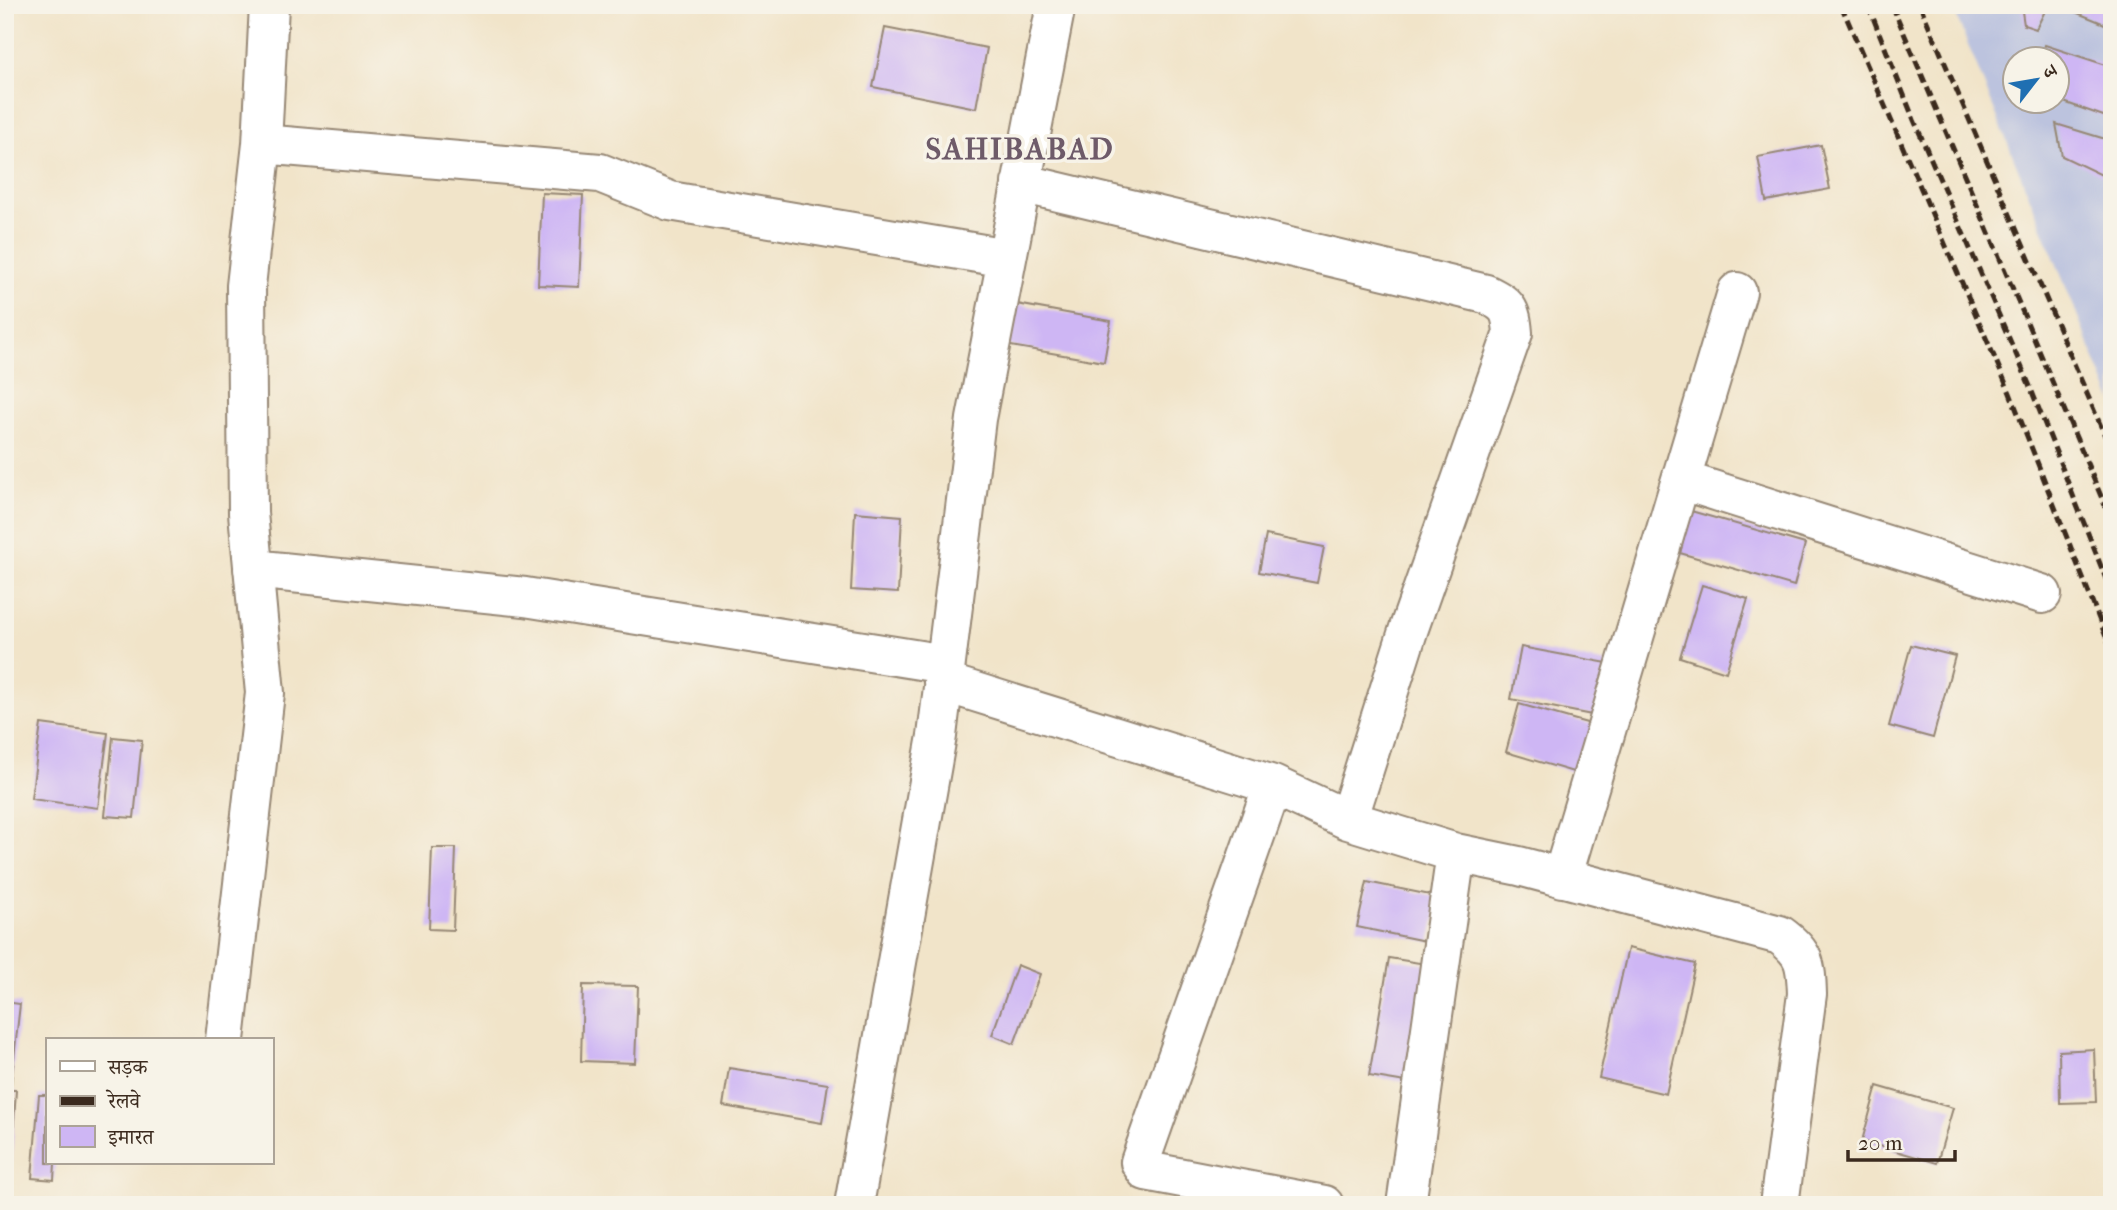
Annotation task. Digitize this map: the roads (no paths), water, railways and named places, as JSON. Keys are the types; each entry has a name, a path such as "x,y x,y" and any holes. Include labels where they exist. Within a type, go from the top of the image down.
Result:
{"street":[{"path":"225,1038 265,693 248,513 246,286 262,144 269,5"},
{"path":"854,1205 937,736 976,419 1056,5"},
{"path":"262,144 600,173 670,201 1007,258"},
{"path":"1021,183 1486,294 1502,302 1512,314 1513,333 1409,628 1348,820"},
{"path":"1562,878 1737,292"},
{"path":"1681,480 2042,594"},
{"path":"253,569 526,597 944,673 1273,785 1348,820 1456,853 1519,866 1780,935 1793,944 1801,955 1806,967 1807,993 1779,1205"},
{"path":"1273,785 1140,1162 1146,1171 1324,1205"},
{"path":"1406,1205 1456,853"}],"railway":[{"path":"1841,5 2010,393 2112,652"},
{"path":"1868,5 1914,120 2029,384 2112,594"},
{"path":"1892,5 2112,522"},
{"path":"1920,5 2112,452"}],"district":[{"name":"SAHIBABAD","path":"1020,149"}]}
